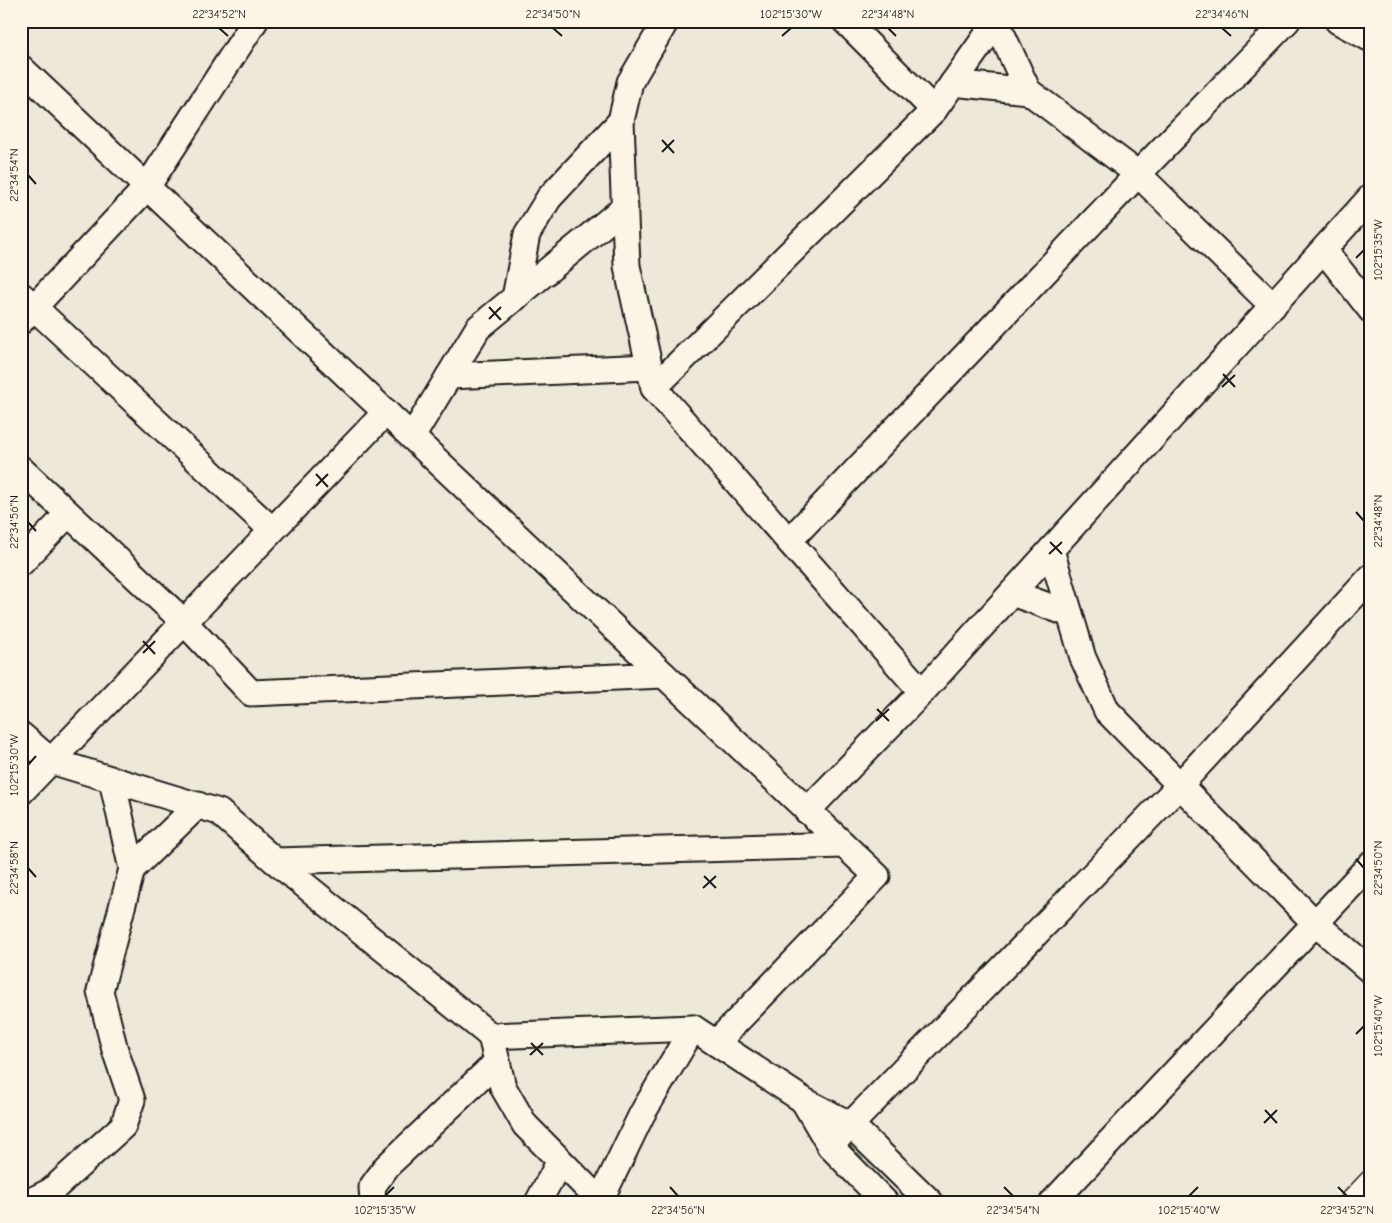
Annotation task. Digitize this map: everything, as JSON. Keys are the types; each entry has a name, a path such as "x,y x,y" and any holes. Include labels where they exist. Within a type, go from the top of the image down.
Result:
{"street":[{"path":"255,21 147,187 25,308 272,530"},
{"path":"666,21 630,82 621,121 627,266 652,378 789,541 922,692"},
{"path":"844,21 934,110"},
{"path":"997,21 1028,92 1138,174 1273,306"},
{"path":"449,376 652,378 934,110 997,21"},
{"path":"789,541 1138,174 1287,21"},
{"path":"1338,21 1371,39"},
{"path":"21,68 877,876 716,1043"},
{"path":"953,83 1028,92"},
{"path":"515,298 527,234 549,198 621,121"},
{"path":"807,810 922,692 1371,197"},
{"path":"412,437 478,328 624,208"},
{"path":"1324,250 1371,310"},
{"path":"21,792 386,412"},
{"path":"21,470 184,622 251,693 664,675"},
{"path":"21,562 68,514"},
{"path":"1051,550 1084,658 1106,711 1315,923 1371,971"},
{"path":"830,1146 1179,786 1371,577"},
{"path":"1012,593 1070,614"},
{"path":"21,735 51,761 219,812 275,861 492,1036 503,1087 525,1125 601,1201 642,1114 693,1028"},
{"path":"30,1202 51,1191 123,1126 132,1100 115,1050 100,991 132,869 112,780"},
{"path":"132,869 198,805"},
{"path":"275,861 844,845"},
{"path":"1053,1202 1371,864"},
{"path":"492,1036 693,1028 803,1100 851,1125 930,1202"},
{"path":"373,1202 372,1187 387,1166 497,1062"},
{"path":"803,1100 830,1146 885,1202"},
{"path":"538,1202 560,1161"},
{"path":"1355,1202 1371,1185"}]}
